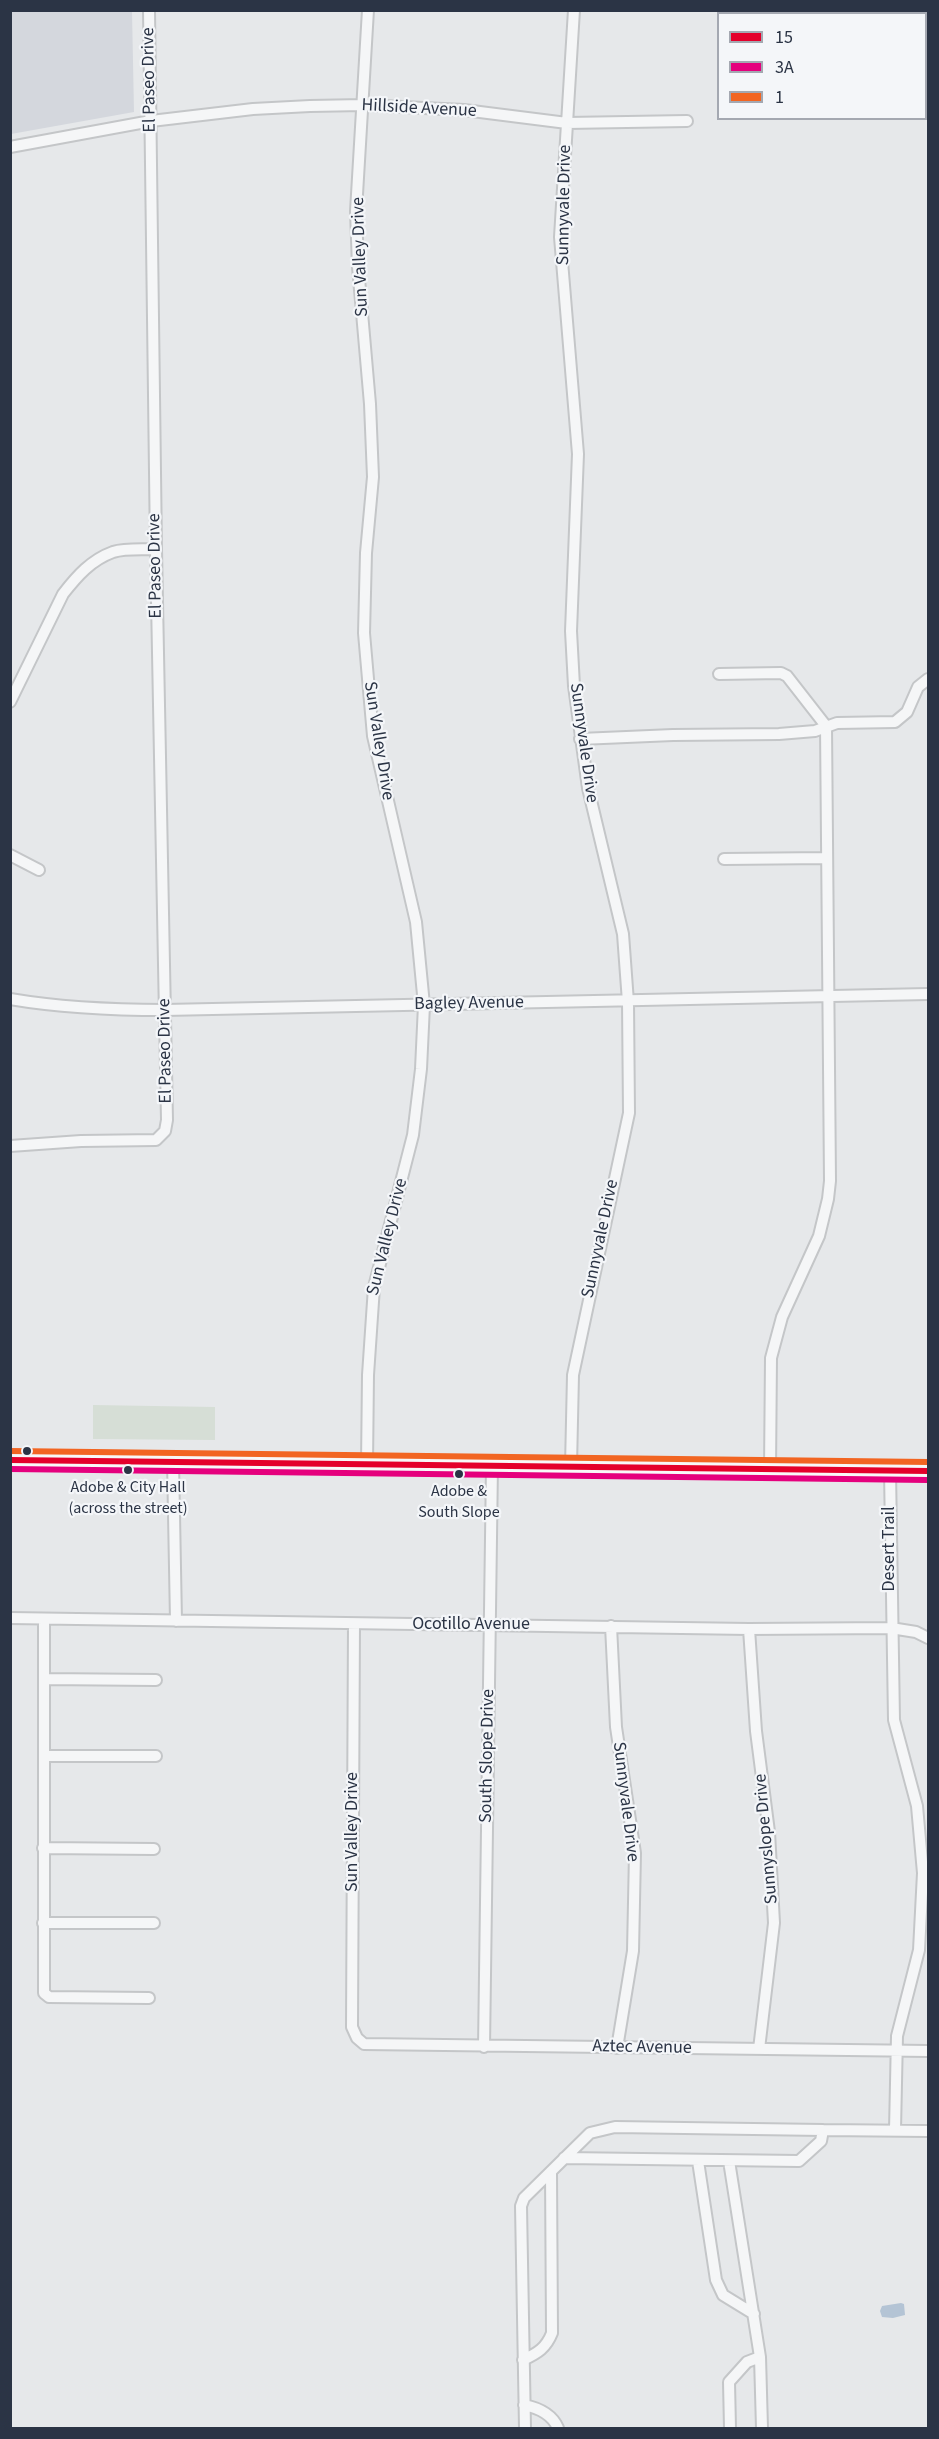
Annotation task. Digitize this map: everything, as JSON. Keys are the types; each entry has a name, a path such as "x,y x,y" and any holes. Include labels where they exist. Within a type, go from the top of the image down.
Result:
{"main road":[{"path":"10,1460 928,1472"}],"street":[{"name":"El Paseo Drive","path":"10,1146 81,1141 156,1140 165,1131 167,1120 149,10"},
{"name":"Sun Valley Drive","path":"367,1464 368,1375 374,1287 413,1134 421,1069 424,1005 416,922 373,736 364,633 365,562 373,477 370,404 357,255 356,211 368,10"},
{"name":"Sunnyvale Drive","path":"571,1466 570,1408 578,1346 629,1113 628,1002 623,934 618,906 598,836 580,739 571,632 578,454 560,237 574,10"},
{"name":"Hillside Avenue","path":"10,147 151,121 253,109 363,105 464,110 567,123 687,121"},
{"path":"10,702 63,594 75,579 88,566 114,552 156,549"},
{"path":"719,674 782,673 792,681 826,726 829,997 828,1199 819,1236 782,1317 771,1358 770,1469"},
{"path":"580,739 779,734 814,731 837,723 895,722 907,712 918,687 928,679"},
{"path":"10,855 39,870"},
{"path":"724,859 827,858"},
{"name":"Bagley Avenue","path":"10,999 59,1007 165,1011 928,994"},
{"path":"173,1461 176,1621"},
{"name":"South Slope Drive","path":"484,2047 492,1465"},
{"name":"Desert Trail","path":"890,1471 894,1720 917,1806 923,1873 919,1950 895,2050 896,2130"},
{"name":"Ocotillo Avenue","path":"10,1618 749,1629 891,1628 916,1632 928,1638"},
{"path":"44,1619 44,1994 50,1997 149,1998"},
{"name":"Sun Valley Drive","path":"354,1624 352,2026 357,2038"},
{"name":"Sunnyvale Drive","path":"611,1626 616,1727 635,1853 633,1951 617,2048"},
{"name":"Sunnyslope Drive","path":"749,1629 756,1731 769,1832 774,1923 759,2049"},
{"path":"44,1679 156,1680"},
{"path":"44,1756 156,1756"},
{"path":"43,1848 154,1849"},
{"path":"43,1923 154,1923"},
{"name":"Aztec Avenue","path":"357,2038 364,2044 376,2046 928,2051"},
{"path":"525,2428 521,2206 524,2198 590,2133 615,2127 928,2132"},
{"path":"564,2158 799,2161 821,2141 823,2130"},
{"path":"698,2161 716,2280 723,2295 754,2314"},
{"path":"729,2161 754,2314 759,2357 762,2428"},
{"path":"523,2360 538,2353 548,2343 552,2333 551,2172"},
{"path":"730,2428 729,2382 747,2362 759,2357"},
{"path":"524,2405 538,2408 555,2420 558,2428"}],"shaded area":[{"path":"11,10 132,11 134,112 11,134"},
{"path":"93,1405 215,1407 215,1440 93,1439"}],"water":[{"path":"904,2304 905,2315 893,2318 882,2317 880,2311 882,2306"}],"transit line":[{"name":"1","path":"10,1451 928,1462"},
{"name":"15","path":"10,1460 928,1471"},
{"name":"3A","path":"10,1469 928,1480"}],"place":[{"name":"Adobe & City Hall (across the street)","path":"128,1470"},
{"name":"Adobe & South Slope","path":"459,1474"}]}
